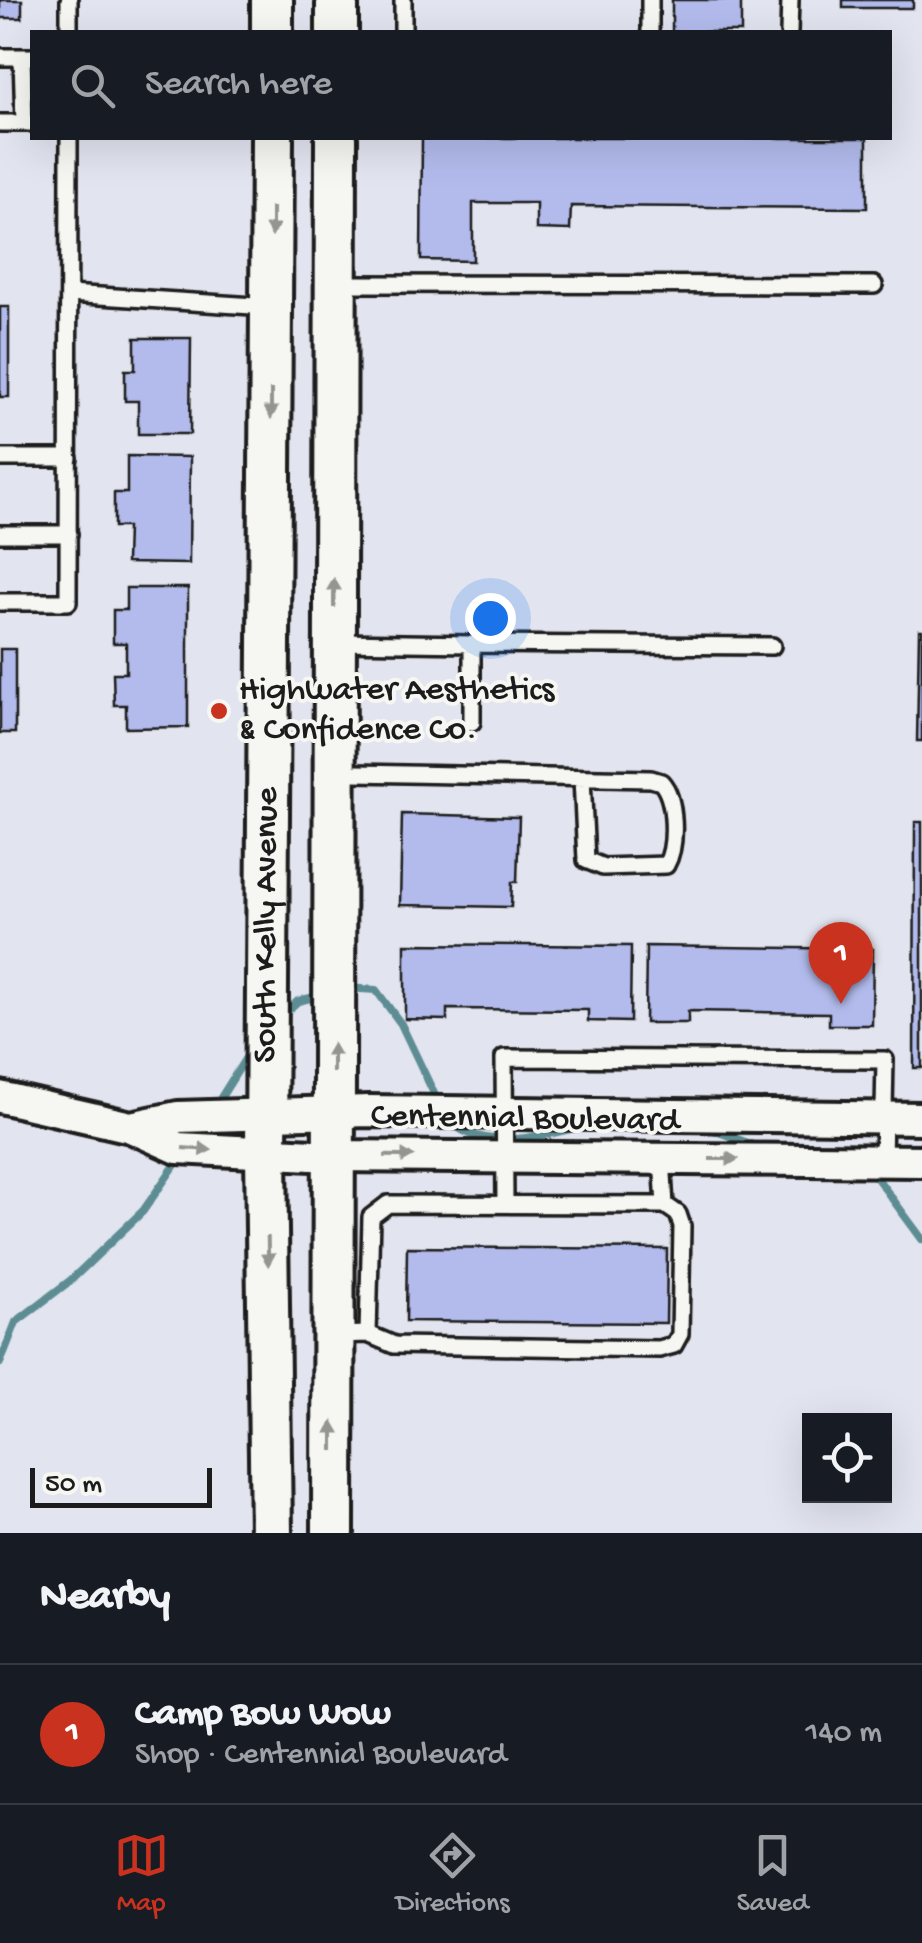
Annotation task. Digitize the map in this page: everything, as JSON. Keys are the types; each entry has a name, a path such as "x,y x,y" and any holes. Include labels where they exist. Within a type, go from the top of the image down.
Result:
{"main road":[{"path":"272,0 272,30"},
{"path":"337,0 337,30"},
{"name":"South Kelly Avenue","path":"271,1533 267,1134 272,140"},
{"name":"South Kelly Avenue","path":"334,1533 351,1335 332,1156 336,140"},
{"path":"272,307 334,284"}],"street":[{"name":"Centennial Boulevard","path":"0,1098 131,1128 178,1117 267,1134 332,1156 922,1161"},
{"name":"Centennial Boulevard","path":"267,1134 332,1112 922,1118"}],"lane":[{"path":"69,0 69,30"},
{"path":"403,0 403,30"},
{"path":"650,0 650,30"},
{"path":"789,30 790,0"},
{"path":"0,57 27,57 28,123 0,123"},
{"path":"0,602 68,602 69,140"},
{"path":"334,284 874,285"},
{"path":"69,294 272,307"},
{"path":"0,458 69,458"},
{"path":"0,534 69,534"},
{"path":"334,642 772,646"},
{"path":"472,644 472,722"},
{"path":"334,774 582,778 661,782 671,800 672,847 666,865 602,867 586,860 582,778"},
{"path":"505,1204 504,1058 885,1060 883,1160"},
{"path":"662,1159 665,1205"},
{"path":"388,1204 665,1205 678,1214 682,1226 680,1334 674,1345 659,1350 394,1345 351,1335 371,1217 388,1204"}],"building":[{"path":"0,0 22,0 22,18 0,18"},
{"path":"672,0 741,0 741,30 672,30"},
{"path":"843,0 913,0 913,8 843,8"},
{"path":"422,140 867,140 867,208 571,206 570,230 536,229 536,203 473,203 473,261 421,260"},
{"path":"0,307 9,307 9,397 0,397"},
{"path":"135,338 191,338 190,434 138,434 138,401 125,401 125,370 135,370"},
{"path":"127,456 190,457 189,564 126,563 127,527 114,527 114,493 127,493"},
{"path":"126,588 188,588 188,727 126,728 126,705 114,705 113,673 126,673 126,643 113,643 113,610 126,610"},
{"path":"922,630 922,741 917,741"},
{"path":"0,649 15,649 15,733 0,733"},
{"path":"402,814 519,817 517,882 512,882 511,907 400,905"},
{"path":"915,822 922,822 922,1068 914,1068"},
{"path":"405,944 631,946 630,1022 588,1021 588,1010 447,1009 447,1020 405,1019"},
{"path":"646,946 873,949 872,1025 829,1025 829,1013 688,1011 688,1023 645,1023"},
{"path":"407,1247 667,1249 666,1323 406,1321"}],"waterway":[{"path":"346,988 376,990 401,1024 439,1104"},
{"path":"279,1018 298,1001 323,995"},
{"path":"215,1107 250,1051"},
{"path":"452,1123 465,1132 497,1139 532,1137 582,1126"},
{"path":"708,1128 756,1146"},
{"path":"0,1363 16,1322 71,1280 143,1211 182,1155"},
{"path":"871,1170 922,1239"}],"place":[{"name":"Highwater Aesthetics & Confidence Co.","path":"219,711"},
{"name":"Camp Bow Wow","path":"841,1004"}]}
